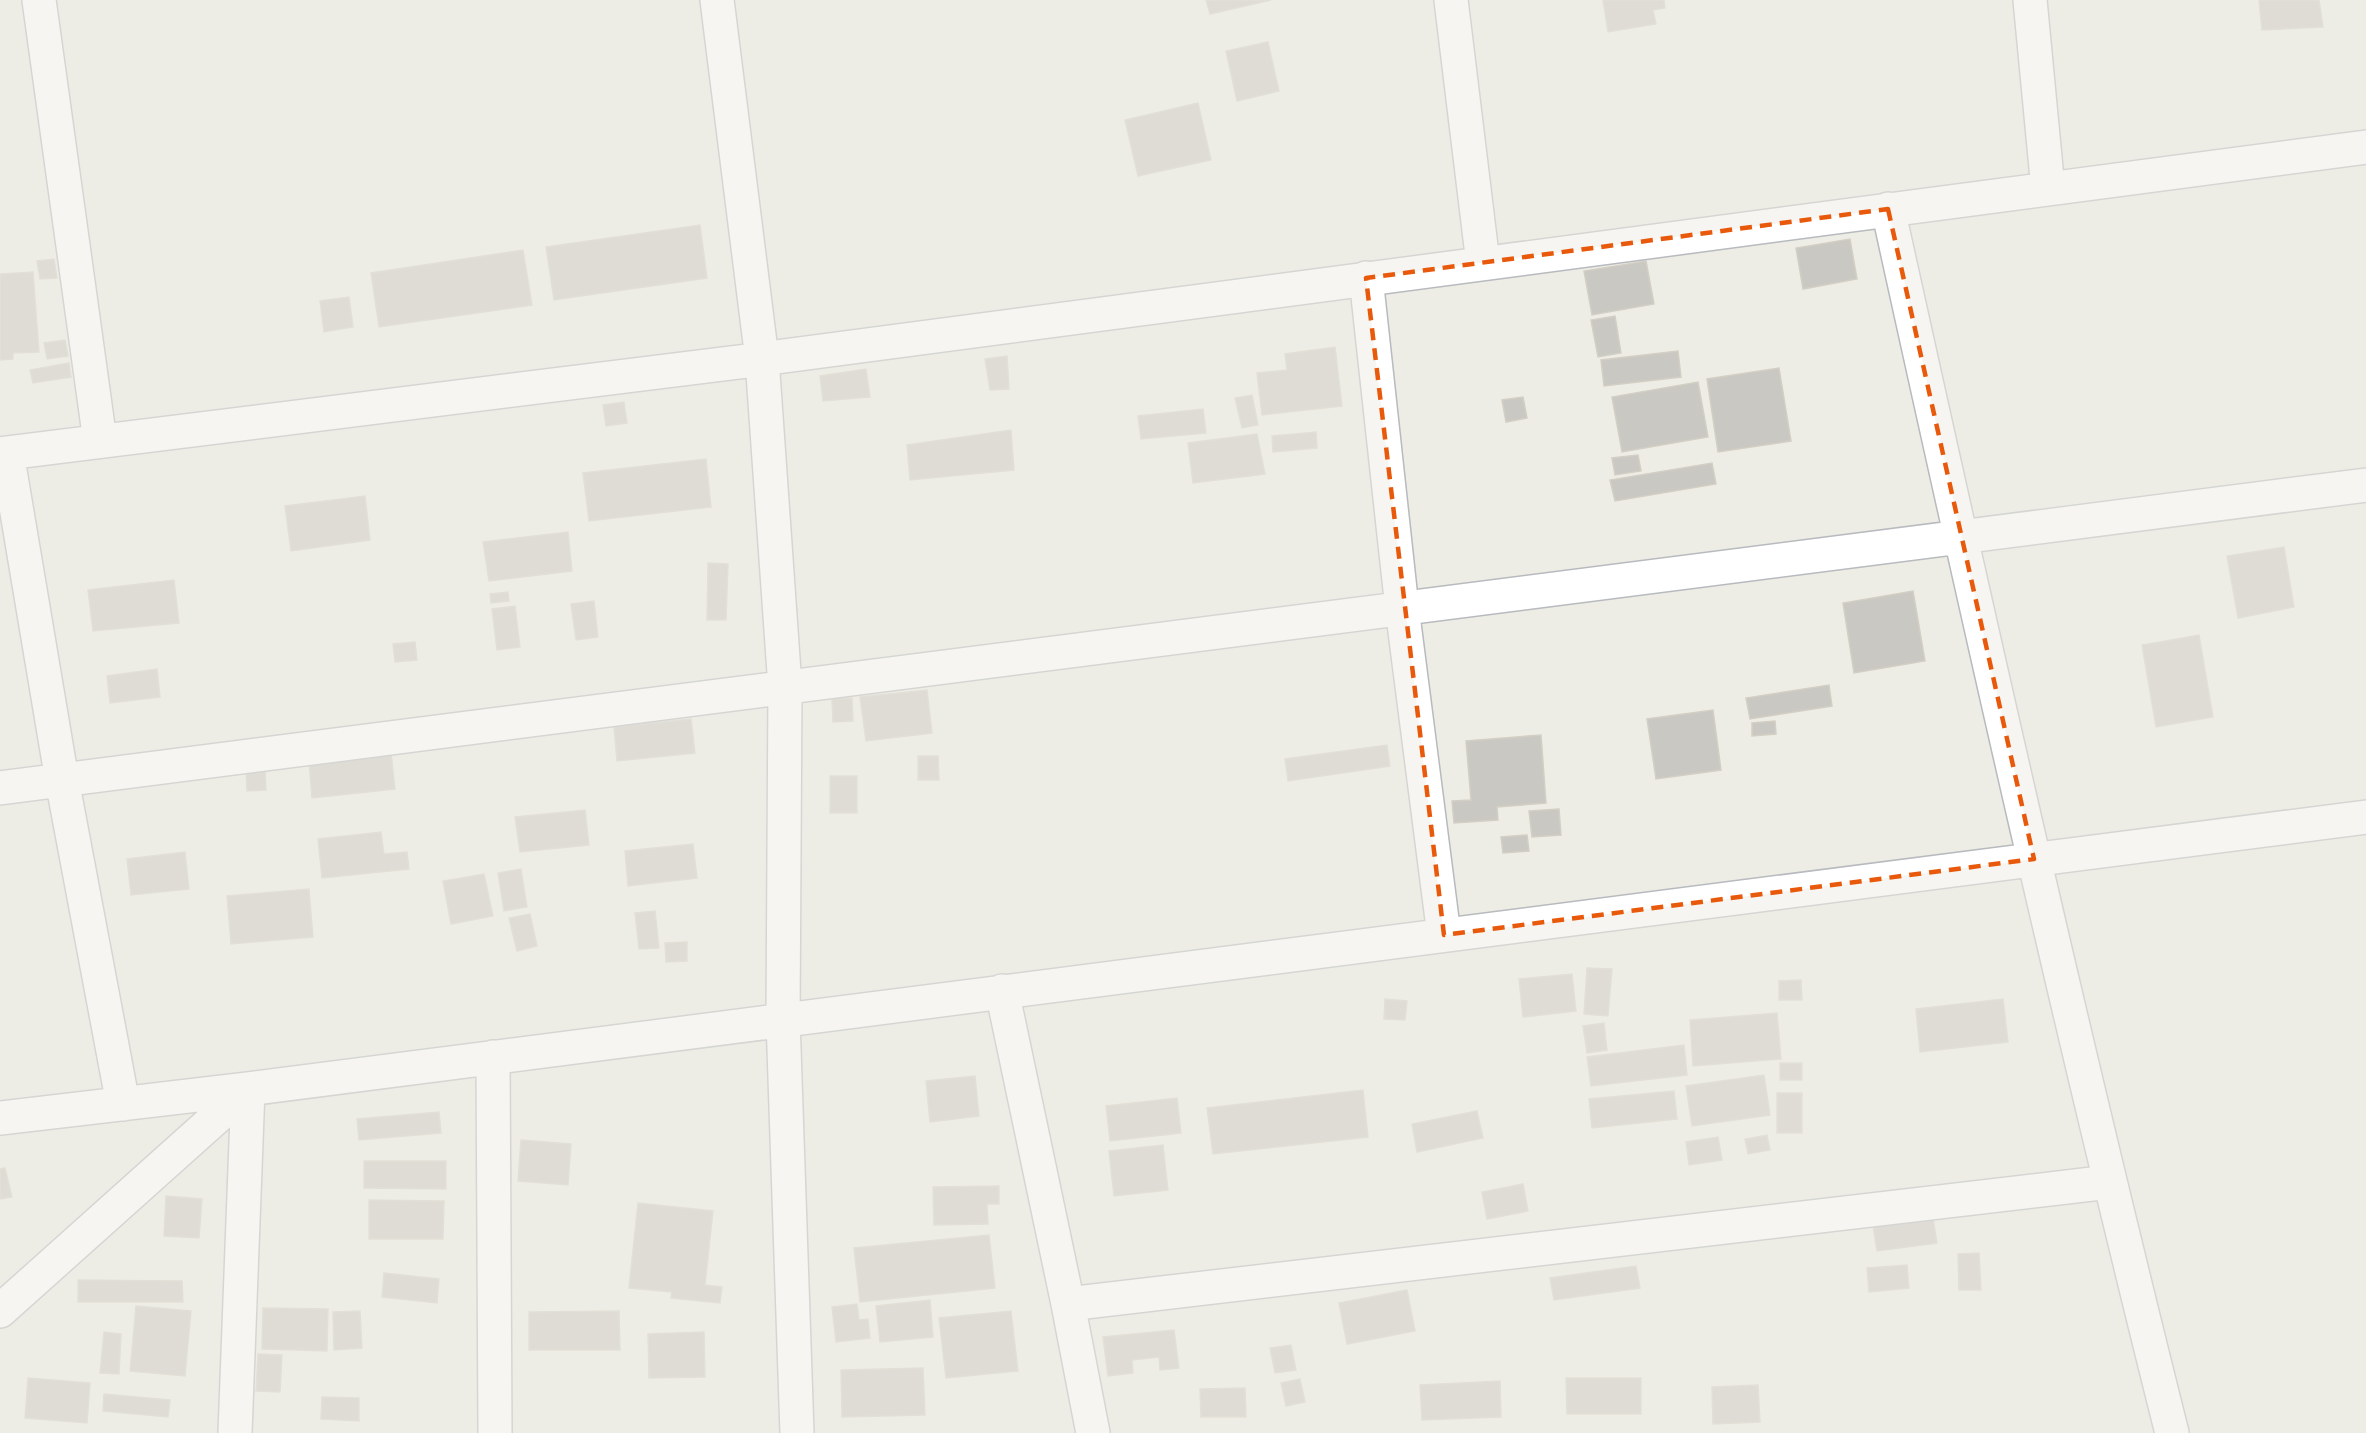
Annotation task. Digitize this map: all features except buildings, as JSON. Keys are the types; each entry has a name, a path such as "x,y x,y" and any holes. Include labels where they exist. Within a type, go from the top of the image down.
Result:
{"street":[{"path":"39,0 100,441"},
{"path":"717,0 762,359 785,687 783,1019 797,1433"},
{"path":"1451,0 1483,263"},
{"path":"2030,0 2048,189"},
{"path":"123,1104 4,454 762,359 2366,147"},
{"path":"1888,209 2034,859 2109,1182 2172,1433"},
{"path":"1366,278 1402,608 1444,935"},
{"path":"0,788 2366,485"},
{"path":"0,1118 248,1089 2366,817"},
{"path":"1002,991 1093,1433"},
{"path":"493,1057 495,1433"},
{"path":"0,1311 248,1089"},
{"path":"235,1433 248,1089"},
{"path":"1068,1304 2109,1182"}],"highlighted area":[{"path":"1888,209 2034,859 1444,935 1366,278"}]}
